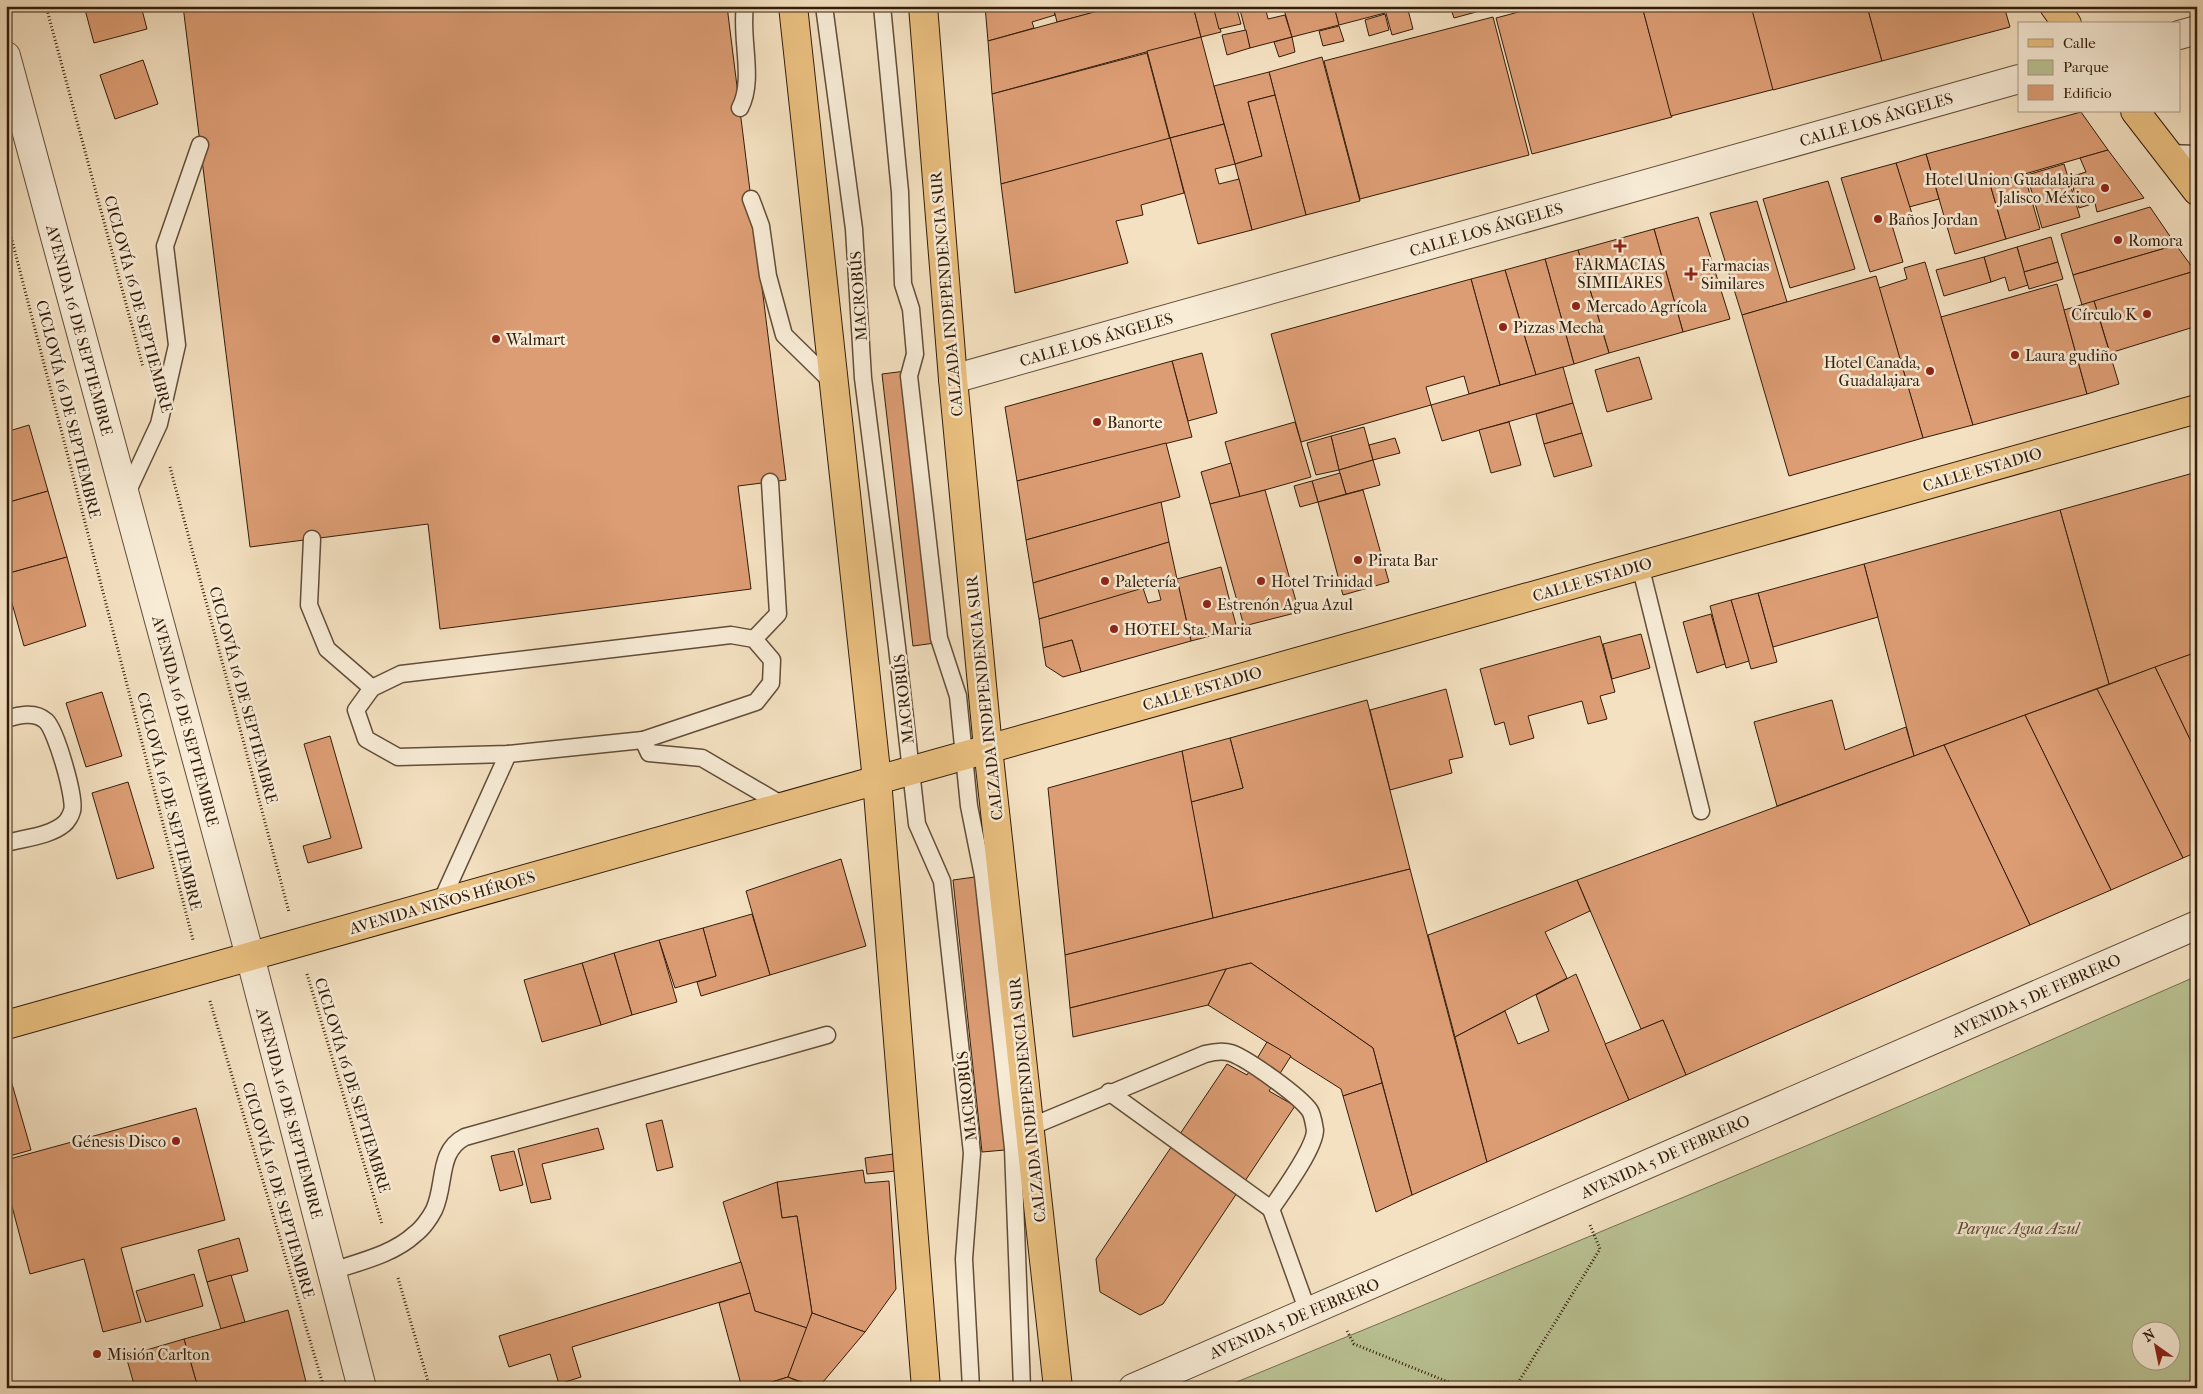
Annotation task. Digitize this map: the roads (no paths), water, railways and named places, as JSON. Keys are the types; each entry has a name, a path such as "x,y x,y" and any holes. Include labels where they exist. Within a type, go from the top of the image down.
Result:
{"main road":[{"path":"793,6 877,780 926,1388"},
{"name":"CALZADA INDEPENDENCIA SUR","path":"923,6 953,379 976,752 1030,1127 1058,1388"},
{"path":"2054,6 2066,22"},
{"path":"2136,112 2197,191"},
{"name":"CALLE ESTADIO","path":"911,770 2197,410"},
{"name":"AVENIDA NIÑOS HÉROES","path":"6,1025 911,770"}],"street":[{"path":"2180,35 2197,30"},
{"name":"AVENIDA 16 DE SEPTIEMBRE","path":"6,56 250,956 362,1388"},
{"name":"CALLE LOS ÁNGELES","path":"953,379 2018,78"},
{"name":"AVENIDA 5 DE FEBRERO","path":"1133,1388 2197,925"}],"lane":[{"path":"740,108 746,96 742,20 744,6"},
{"name":"MACROBÚS","path":"824,6 854,229 863,378 917,824 942,881 972,1153 964,1260 971,1388"},
{"path":"882,6 900,192 902,284 911,309 915,354 909,376 940,638 976,752 969,806 983,876 1013,1148 1022,1388"},
{"path":"126,497 159,424 177,345 165,246 200,145"},
{"path":"2168,153 2197,154"},
{"path":"751,199 761,226 768,276 784,335 835,385"},
{"path":"754,639 778,614 770,482"},
{"path":"312,539 309,605 327,649 372,688"},
{"path":"1640,565 1701,811"},
{"path":"731,635 754,639 772,660 771,683 756,702 642,740 508,754 398,757 366,738 356,710 372,688 401,674 731,635"},
{"path":"6,720 20,715 34,715 46,721 54,733 72,797 72,811 66,824 53,830 6,843"},
{"path":"642,740 650,753 702,758 784,806"},
{"path":"442,902 508,754"},
{"path":"332,1272 390,1250 415,1235 434,1211 442,1182 445,1159 449,1149 456,1141 474,1134 828,1035"},
{"path":"1030,1127 1109,1092 1204,1054 1217,1051 1230,1052 1299,1098 1311,1112 1315,1131 1309,1149 1271,1209"},
{"path":"1109,1092 1271,1209 1320,1307"}],"place":[{"name":"Hotel Union Guadalajara Jalisco México","path":"2105,188"},
{"name":"Baños Jordan","path":"1878,219"},
{"name":"Romora","path":"2118,240"},
{"name":"FARMACIAS SIMILARES","path":"1620,246"},
{"name":"Farmacias Similares","path":"1691,274"},
{"name":"Mercado Agrícola","path":"1576,306"},
{"name":"Círculo K","path":"2147,314"},
{"name":"Pizzas Mecha","path":"1503,327"},
{"name":"Walmart","path":"496,339"},
{"name":"Laura gudiño","path":"2015,355"},
{"name":"Hotel Canada, Guadalajara","path":"1930,371"},
{"name":"Banorte","path":"1097,422"},
{"name":"Pirata Bar","path":"1358,560"},
{"name":"Paletería","path":"1105,581"},
{"name":"Hotel Trinidad","path":"1261,581"},
{"name":"Estrenón Agua Azul","path":"1207,604"},
{"name":"HOTEL Sta. Maria","path":"1114,629"},
{"name":"Génesis Disco","path":"176,1141"},
{"name":"Misión Carlton","path":"97,1354"}],"park label":[{"name":"Parque Agua Azul","path":"2018,1228"}]}
